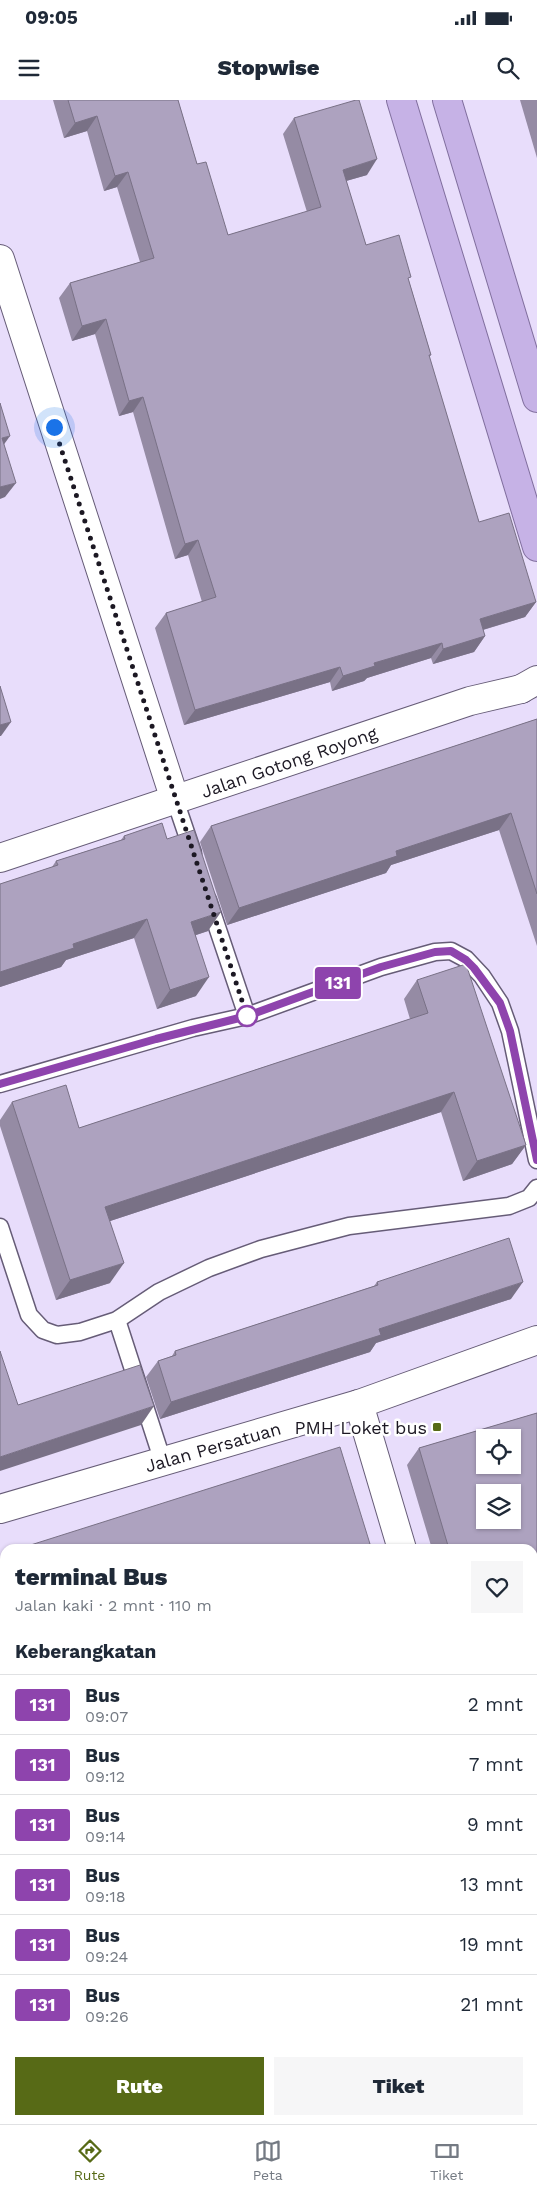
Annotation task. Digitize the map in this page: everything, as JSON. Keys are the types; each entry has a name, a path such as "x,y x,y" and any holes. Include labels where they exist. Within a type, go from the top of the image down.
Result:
{"highway":[{"path":"401,100 537,547"},
{"path":"447,100 537,398"}],"street":[{"path":"0,259 176,800"},
{"name":"Jalan Gotong Royong","path":"0,858 470,701 532,687"},
{"name":"Jalan Persatuan","path":"0,1509 359,1404 537,1340"},
{"path":"359,1404 401,1544"}],"lane":[{"path":"176,800 197,866"},
{"path":"204,885 247,1016"},
{"path":"0,1084 184,1031 247,1016 381,967 435,952 451,951 466,960 500,1003 510,1031 537,1160"},
{"path":"0,1227 26,1308 43,1330 57,1335 80,1332 117,1320 159,1292 209,1268 261,1249 349,1226 509,1206 528,1198 537,1188"},
{"path":"117,1320 163,1462"}],"building":[{"path":"68,100 178,100 197,164 206,162 228,235 321,207 294,118 359,100 377,159 343,170 366,245 399,235 411,277 408,278 431,355 429,355 479,522 509,513 536,602 480,619 485,636 443,649 442,643 374,663 375,666 343,676 340,667 195,710 166,613 216,597 198,540 185,544 143,397 129,401 106,319 82,326 70,283 154,258 128,172 115,176 97,116 75,123"},
{"path":"0,403 10,436 2,438 16,483 0,487"},
{"path":"0,686 11,722 0,725"},
{"path":"537,719 537,894 511,813 396,851 397,856 239,908 211,826"},
{"path":"162,823 167,839 194,830 221,912 191,922 209,977 170,990 147,919 73,944 74,948 0,972 0,884 58,865 56,861 125,839 124,836"},
{"path":"466,964 526,1145 477,1161 454,1092 105,1207 124,1263 70,1280 12,1102 66,1085 79,1128 428,1013 417,980"},
{"path":"509,1238 523,1282 379,1329 381,1335 171,1402 158,1361 176,1355 175,1351 378,1285 377,1282"},
{"path":"0,1351 18,1405 140,1365 154,1406 0,1457"},
{"path":"537,1413 537,1544 448,1544 419,1448 476,1431 476,1474 521,1474 521,1429 483,1429"},
{"path":"340,1447 370,1544 34,1544"}],"bus line":[{"name":"131","path":"0,1084 193,1028 247,1016 381,967 435,952 451,951 466,960 482,976 500,1003 510,1031 537,1160"}],"place":[{"name":"PMH Loket bus","path":"437,1427"}],"route":[{"path":"54,427 247,1016"}]}
